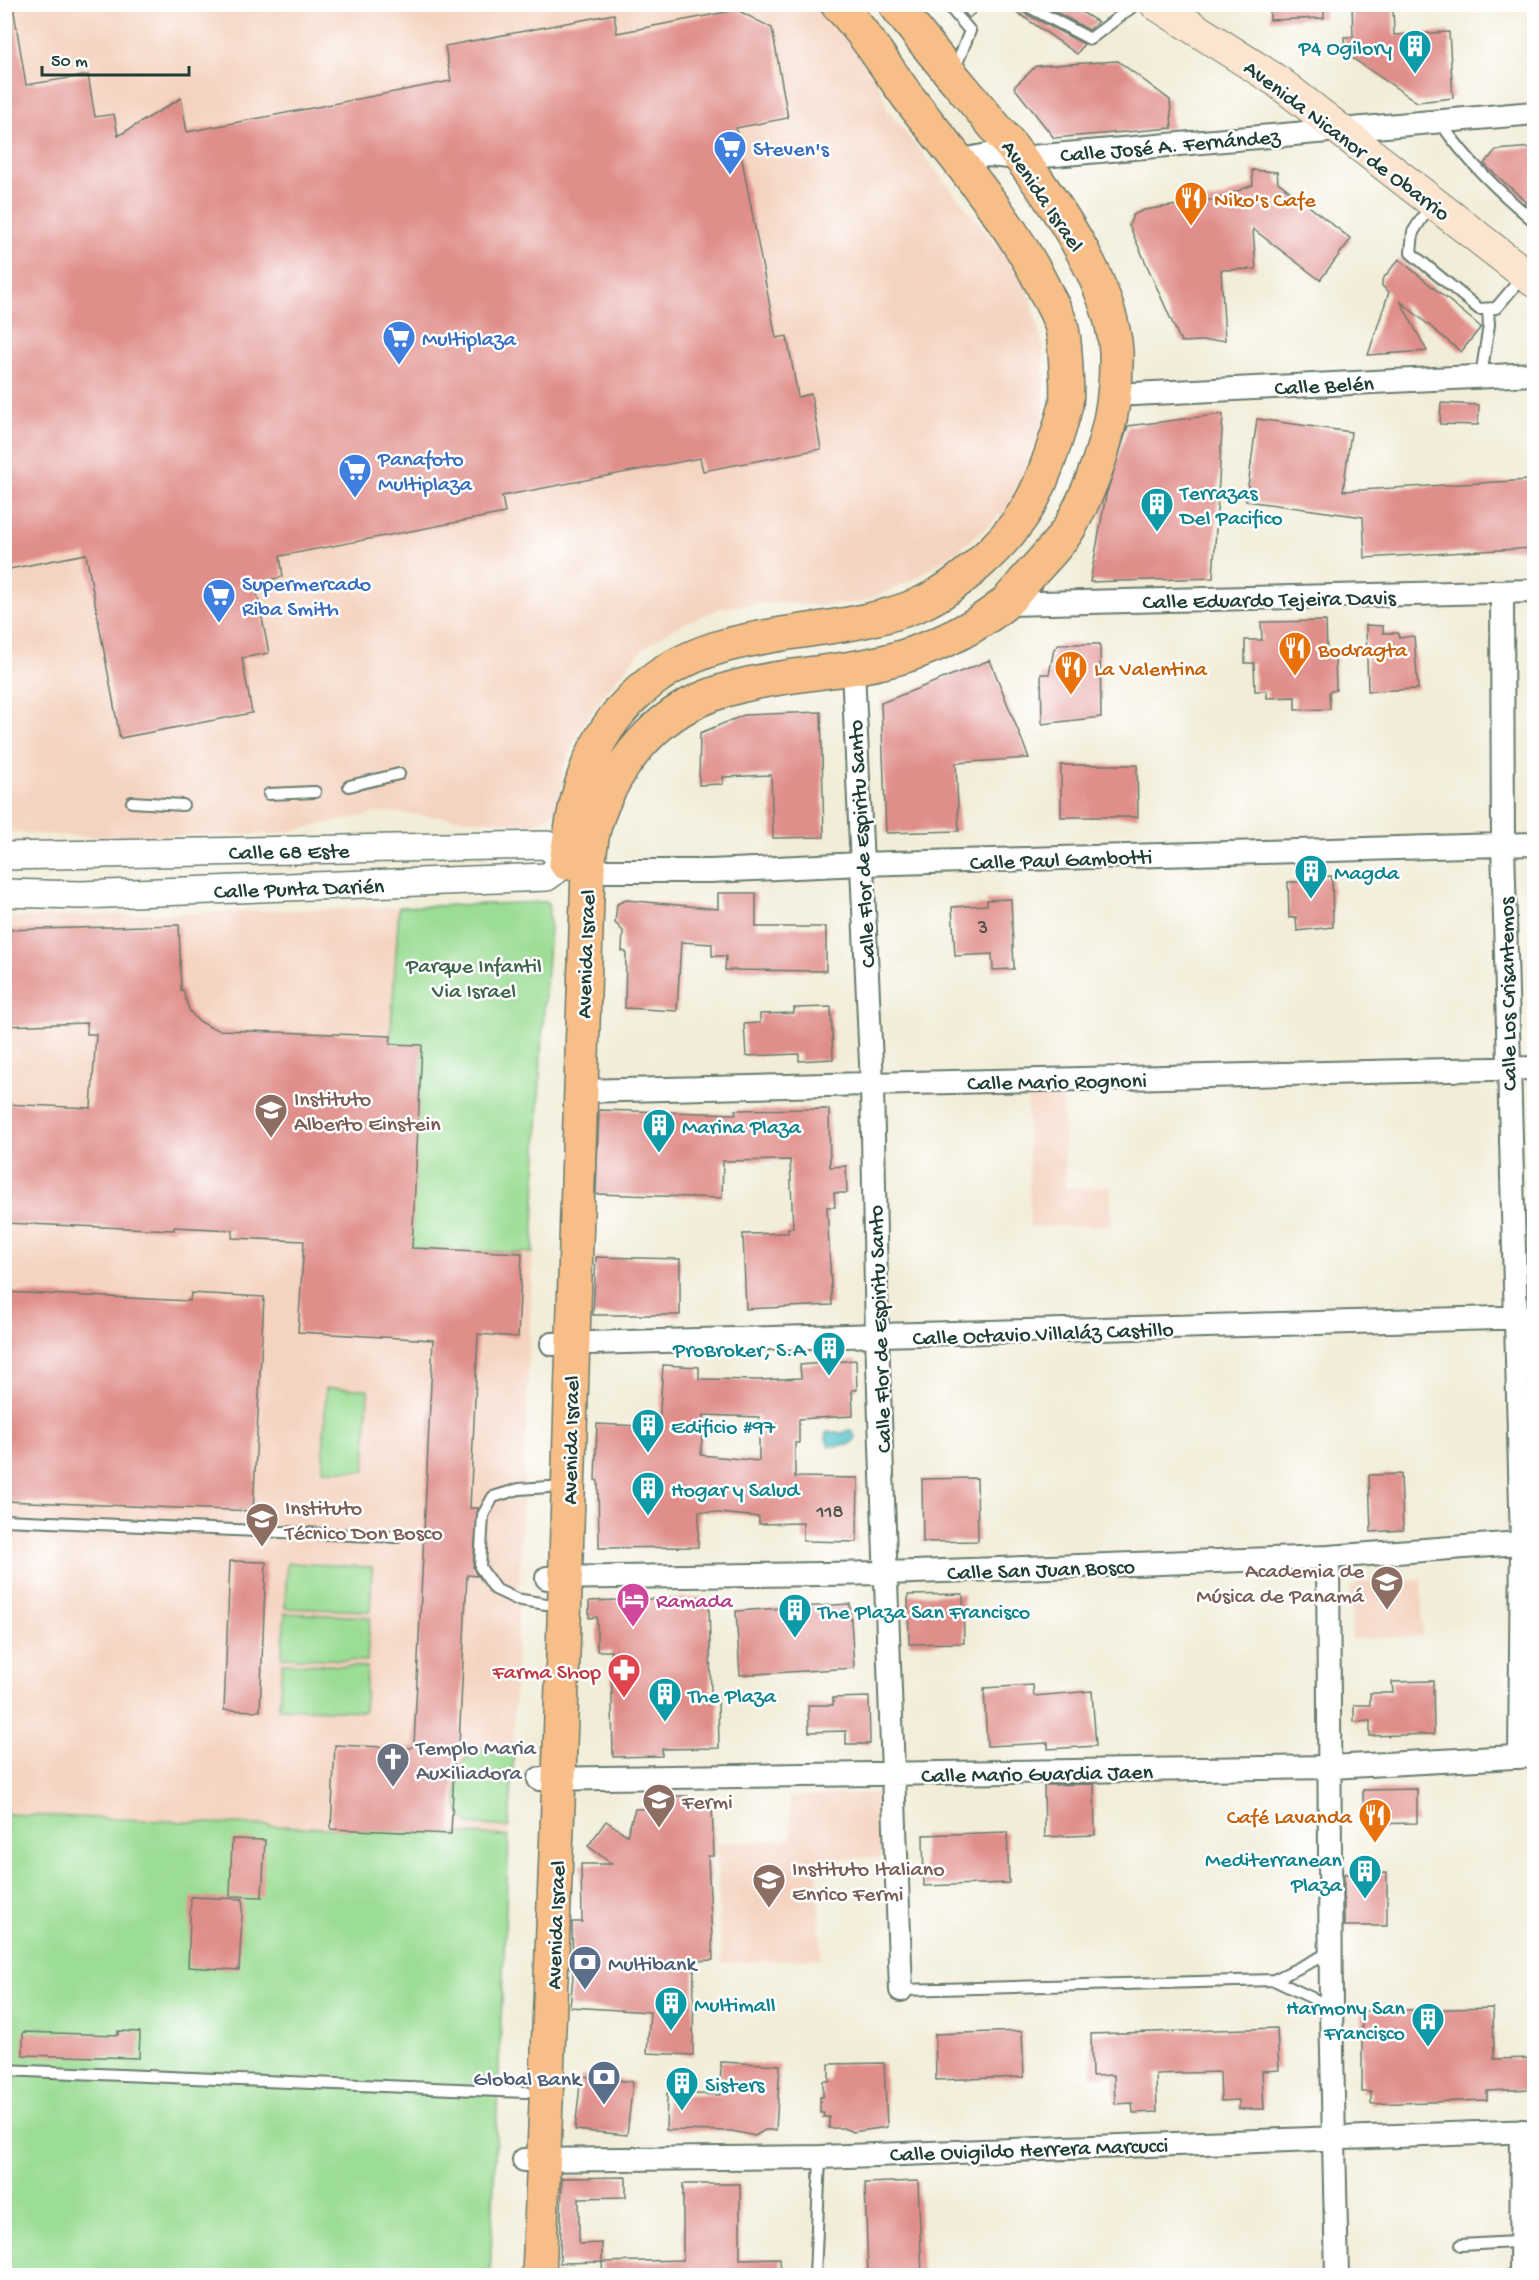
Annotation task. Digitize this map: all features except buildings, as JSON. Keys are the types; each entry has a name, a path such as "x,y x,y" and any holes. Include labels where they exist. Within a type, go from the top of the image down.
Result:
{"main road":[{"path":"837,4 957,161"},
{"name":"Avenida Israel","path":"532,2274 577,866 613,781 631,754 658,727 698,700 744,686 853,669 905,656 947,640 1004,604 1071,526 1104,450 1114,395 1116,349 1101,294 1069,227 1020,158 895,4"},
{"name":"Avenida Nicanor de Obarrio","path":"1156,4 1277,81 1530,277"},
{"name":"Avenida Israel","path":"553,1587 549,1486 580,1091 577,794 598,742 616,713 652,681 691,655 720,647 865,620 919,605 956,585 1029,507 1067,401 1062,326 1040,279 1013,232 957,161"},
{"name":"Avenida Israel","path":"534,2160 526,2092 549,1779"}],"street":[{"name":"Calle José A. Fernández","path":"957,161 988,155 1020,158 1340,128 1534,113"},
{"name":"Calle Belén","path":"1114,395 1534,374"},
{"name":"Calle Eduardo Tejeira Davis","path":"1004,604 1534,591"},
{"name":"Calle Los Crisantemos","path":"1502,592 1503,845 1508,1069 1524,1317 1528,1543 1527,1756"},
{"name":"Calle Flor de Espiritu Santo","path":"853,669 872,1084 877,1337 901,1990"},
{"name":"Calle Paul Gambotti","path":"577,866 606,871 710,871 861,864 1534,844"},
{"name":"Calle 68 Este","path":"4,856 442,864 547,845 577,866"},
{"name":"Calle Punta Darién","path":"4,893 81,895 442,864"},
{"name":"Calle Mario Rognoni","path":"580,1091 1534,1068"},
{"name":"Calle Octavio Villaláz Castillo","path":"561,1344 877,1337 1524,1317"},
{"name":"Calle San Juan Bosco","path":"553,1587 1328,1557 1528,1543"},
{"path":"1328,1557 1331,2007 1337,2276"},
{"name":"Calle Mario Guardia Jaen","path":"549,1779 1331,1767 1527,1756"},
{"path":"1521,2276 1528,2241 1528,2131"},
{"name":"Calle Ovigildo Herrera Marcucci","path":"534,2160 820,2157 1334,2136 1528,2131"}],"lane":[{"path":"947,4 970,31 953,74"},
{"path":"1024,4 1090,39 1136,4"},
{"path":"1438,120 1455,145 1489,183 1534,221"},
{"path":"1433,201 1413,232 1410,253 1479,309 1496,308 1530,277"},
{"path":"1481,376 1489,325 1488,310"},
{"path":"349,786 399,774"},
{"path":"269,794 315,792"},
{"path":"132,802 183,805"},
{"path":"549,1486 519,1489 493,1497 483,1515 480,1567 495,1589 516,1599 553,1587"},
{"path":"4,1520 398,1537"},
{"path":"901,1990 1274,1980 1331,1952"},
{"path":"1274,1980 1331,2007"},
{"path":"4,2070 526,2092"},
{"path":"815,2276 820,2157"},
{"path":"1461,2245 1528,2241"},
{"path":"532,2274 582,2276"}],"shaded area":[{"path":"4,5 837,5 865,40 887,110 1027,283 1043,347 1044,416 1031,464 1006,511 956,552 913,580 859,603 816,606 776,602 722,608 673,628 644,648 608,689 580,729 563,768 561,809 532,825 384,812 275,834 89,837 5,832"},
{"name":"Instituto Técnico Don Bosco","path":"399,907 390,1044 541,1051 509,1836 5,1814 5,918"},
{"path":"1063,1096 1065,1188 1111,1187 1112,1225 1030,1227 1027,1097"},
{"name":"Academia de Música de Panamá","path":"1421,1580 1423,1636 1352,1639 1350,1587 1356,1587 1356,1582"},
{"name":"Instituto Italiano Enrico Fermi","path":"879,1793 882,1857 817,1860 821,1958 722,1963 716,1843 791,1839 789,1797"}],"green space":[{"name":"Parque Infantil Via Israel","path":"548,902 550,927 541,1051 533,1253 412,1248 390,1044 399,907"},
{"path":"326,1388 368,1389 365,1471 323,1470"},
{"path":"287,1563 372,1567 370,1611 285,1608"},
{"path":"285,1613 370,1617 367,1661 282,1657"},
{"path":"282,1663 367,1667 364,1711 279,1708"},
{"path":"481,1749 514,1750 509,1827 469,1824 457,1809 457,1781 460,1766 471,1754"},
{"path":"5,1814 509,1836 490,2275 5,2276"}],"water":[{"path":"848,1430 852,1431 856,1438 849,1445 829,1446 826,1439 827,1432 843,1433"}],"place":[{"name":"P4 Ogilory","path":"1415,75"},
{"name":"Steven's","path":"730,176"},
{"name":"Niko's Cafe","path":"1191,227"},
{"name":"Multiplaza","path":"399,366"},
{"name":"Panafoto Multiplaza","path":"355,499"},
{"name":"Terrazas Del Pacifico","path":"1157,533"},
{"name":"Supermercado Riba Smith","path":"219,624"},
{"name":"Bodragta","path":"1295,677"},
{"name":"La Valentina","path":"1071,696"},
{"name":"Magda","path":"1311,900"},
{"name":"Instituto Alberto Einstein","path":"271,1139"},
{"name":"Marina Plaza","path":"659,1154"},
{"name":"ProBroker, S.A","path":"829,1377"},
{"name":"Edificio #97","path":"648,1454"},
{"name":"Hogar y Salud","path":"648,1517"},
{"name":"Instituto Técnico Don Bosco","path":"262,1548"},
{"name":"Academia de Música de Panamá","path":"1387,1611"},
{"name":"Ramada","path":"633,1628"},
{"name":"The Plaza San Francisco","path":"795,1639"},
{"name":"Farma Shop","path":"624,1699"},
{"name":"The Plaza","path":"665,1723"},
{"name":"Templo Maria Auxiliadora","path":"393,1788"},
{"name":"Fermi","path":"659,1829"},
{"name":"Café Lavanda","path":"1375,1844"},
{"name":"Mediterranean Plaza","path":"1365,1900"},
{"name":"Instituto Italiano Enrico Fermi","path":"769,1909"},
{"name":"Multibank","path":"585,1991"},
{"name":"Multimall","path":"671,2032"},
{"name":"Harmony San Francisco","path":"1428,2048"},
{"name":"Global Bank","path":"604,2106"},
{"name":"Sisters","path":"682,2112"}]}
